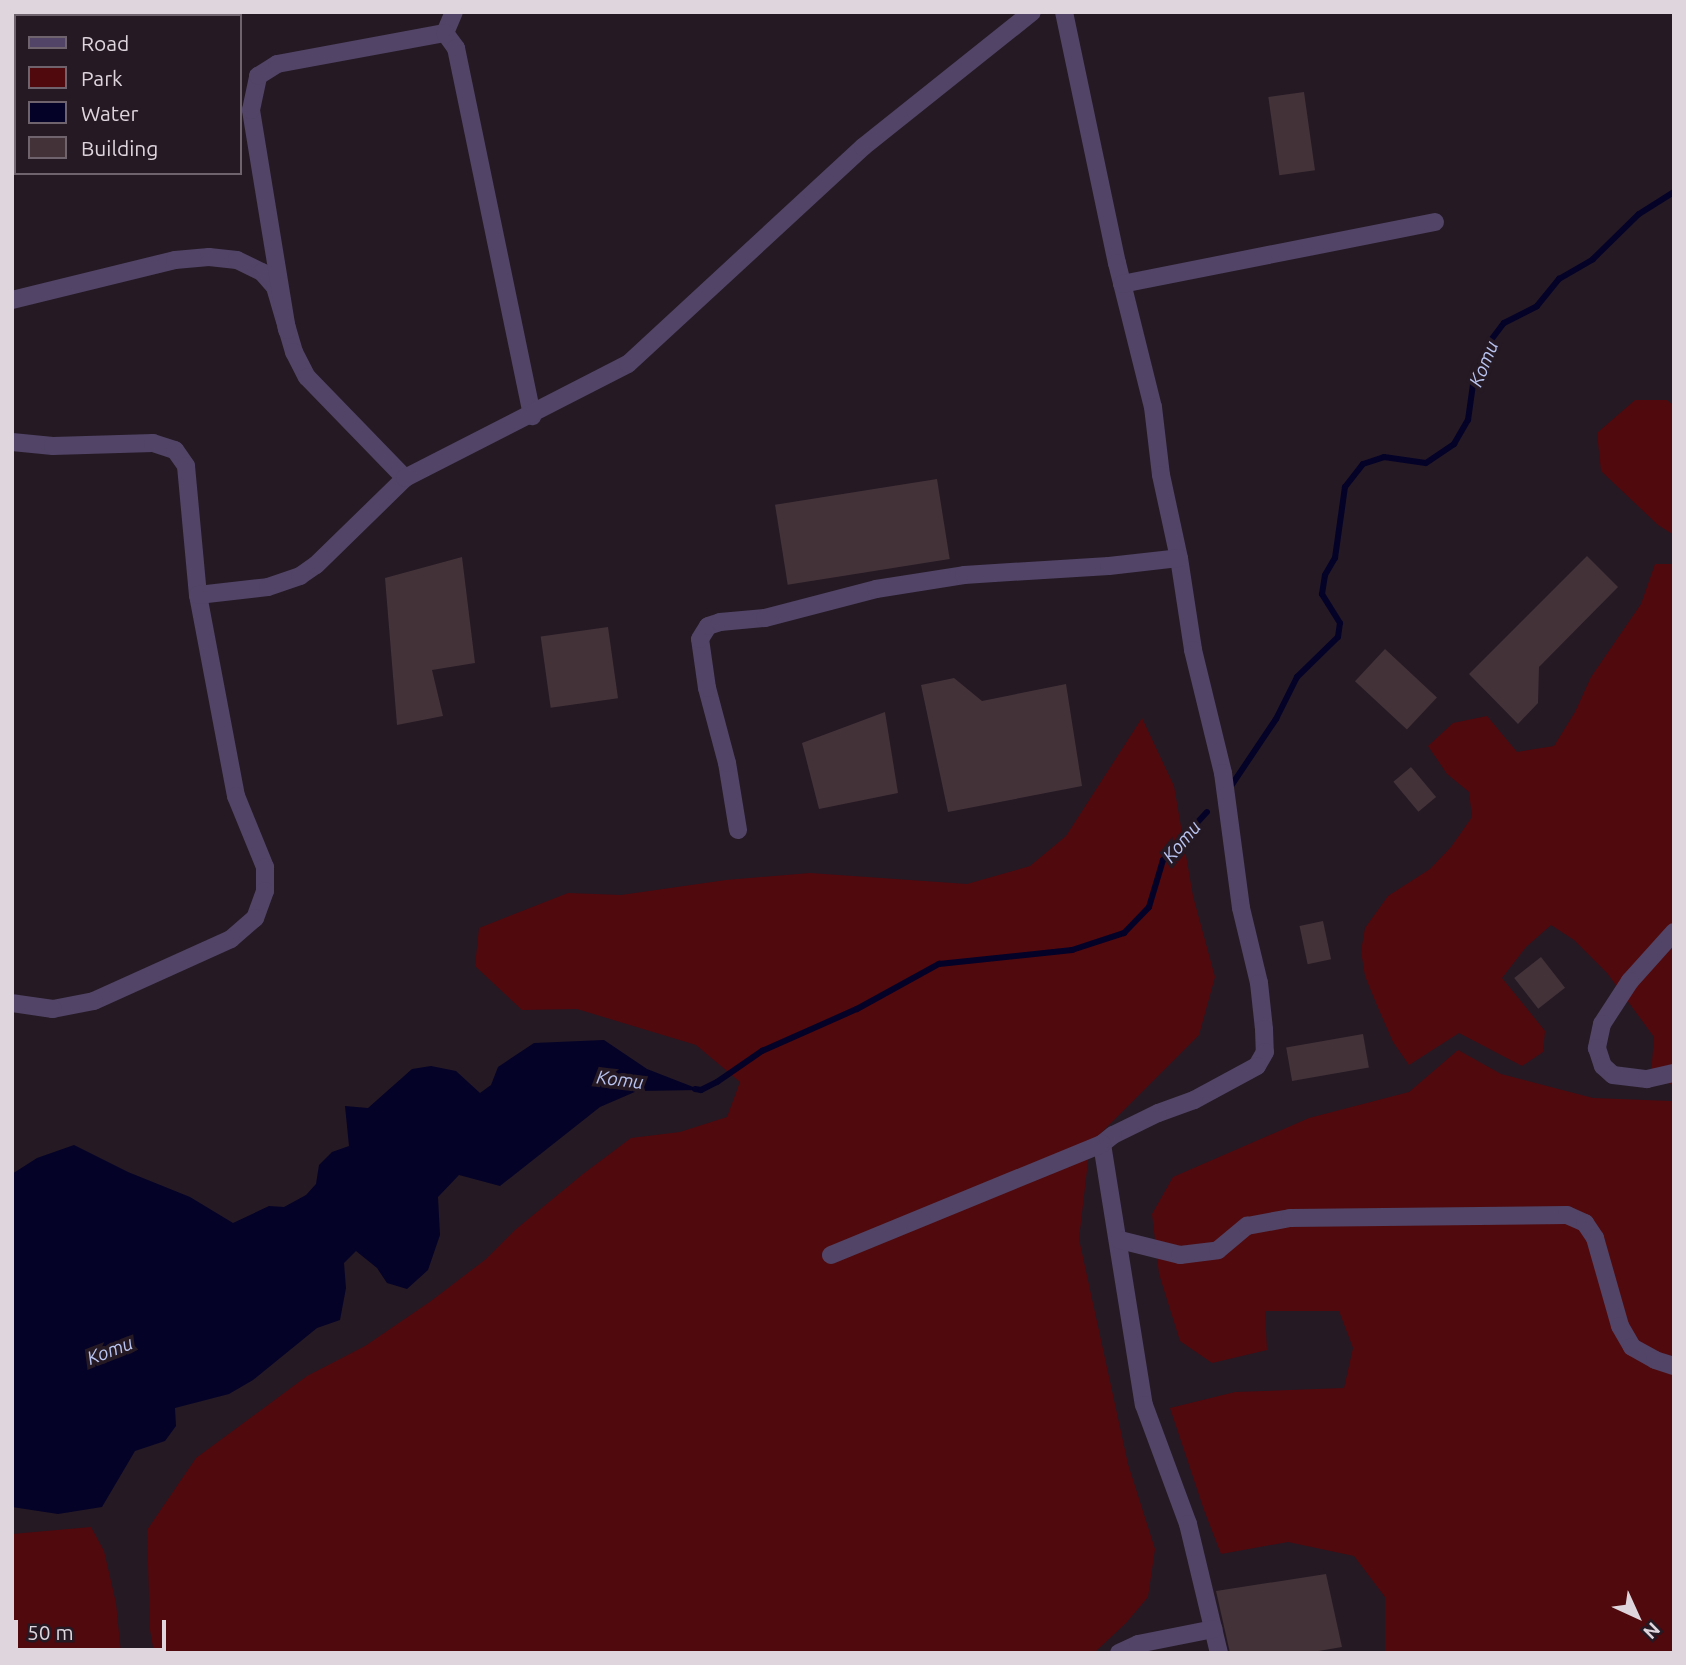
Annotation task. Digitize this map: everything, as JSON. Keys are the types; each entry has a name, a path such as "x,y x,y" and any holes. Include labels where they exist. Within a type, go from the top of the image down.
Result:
{"street":[{"path":"445,33 454,12"},
{"path":"198,594 268,587 300,576 316,565 405,478 532,416 628,364 863,148 1032,12"},
{"path":"831,1255 1102,1144 1113,1135 1158,1113 1194,1100 1257,1066 1265,1052 1259,983 1241,908 1223,773 1193,650 1179,558 1161,475 1153,407 1122,285 1067,20 1083,12"},
{"path":"287,330 251,110 258,76 277,64 445,33"},
{"path":"445,33 456,48 532,416"},
{"path":"1122,285 1435,222"},
{"path":"12,299 175,260 209,257 237,260 262,272 275,287 287,330 307,377 405,478"},
{"path":"12,442 53,446 153,443 175,450 186,466 198,594 236,796 265,867 265,891 255,918 231,939 94,1001 53,1009 12,1003"},
{"path":"738,830 727,763 707,688 700,639 708,626 720,622 765,618 876,589 964,575 1070,569 1179,558"},
{"path":"1674,932 1630,981 1602,1024 1597,1048 1603,1066 1613,1075 1647,1079 1674,1073"},
{"path":"1102,1144 1120,1240 1144,1405 1188,1524 1219,1653"},
{"path":"1120,1240 1180,1255 1218,1250 1247,1226 1282,1219 1567,1215 1586,1223 1595,1238 1620,1326 1632,1347 1655,1360 1674,1366"},
{"path":"1119,1653 1138,1644 1214,1629"}],"green space":[{"path":"1635,400 1667,400 1674,406 1674,535 1658,525 1601,471 1597,433"},
{"path":"1655,564 1674,564 1674,1086 1651,1074 1654,1037 1607,973 1574,940 1551,925 1526,947 1502,978 1545,1031 1543,1052 1522,1066 1459,1033 1409,1065 1393,1042 1376,1003 1365,976 1361,951 1365,928 1388,896 1430,869 1451,847 1472,817 1469,792 1447,774 1428,746 1453,723 1487,716 1517,752 1554,746 1575,712 1591,677 1641,604"},
{"path":"1142,718 1174,786 1193,896 1215,977 1199,1035 1090,1144 1079,1239 1128,1464 1155,1549 1148,1597 1126,1623 1094,1653 154,1653 150,1630 147,1530 196,1458 307,1376 365,1346 431,1301 486,1259 515,1230 583,1174 631,1138 680,1132 727,1117 740,1082 696,1045 577,1009 522,1010 475,966 479,928 568,893 621,895 726,880 810,873 967,884 1030,866 1066,836"},
{"path":"1458,1050 1501,1074 1593,1098 1671,1101 1674,1105 1674,1653 1385,1653 1385,1597 1354,1556 1288,1542 1221,1554 1204,1510 1170,1408 1235,1392 1344,1388 1353,1348 1339,1311 1265,1311 1267,1350 1212,1363 1180,1341 1159,1274 1152,1214 1173,1177 1309,1118 1409,1092"},
{"path":"91,1527 104,1551 116,1603 121,1653 12,1653 12,1534"}],"water":[{"path":"604,1040 647,1069 701,1090 637,1091 600,1107 500,1186 459,1175 438,1197 440,1235 428,1270 407,1289 387,1283 377,1268 356,1251 344,1263 346,1288 340,1320 317,1328 253,1380 229,1394 175,1408 176,1426 165,1441 135,1451 102,1507 58,1514 12,1507 12,1174 37,1158 74,1145 128,1172 190,1197 233,1223 269,1206 284,1207 306,1195 316,1184 319,1165 332,1152 349,1146 345,1106 368,1108 412,1069 431,1066 456,1071 480,1093 491,1085 498,1067 534,1043"}],"building":[{"path":"1304,92 1315,170 1279,175 1268,97"},
{"path":"937,479 950,559 788,585 775,505"},
{"path":"1587,556 1618,587 1539,667 1538,703 1518,724 1469,674"},
{"path":"462,557 475,663 432,670 443,716 397,725 385,578"},
{"path":"608,627 618,698 551,708 541,636"},
{"path":"1385,649 1437,697 1407,730 1355,681"},
{"path":"954,678 982,701 1066,684 1082,786 948,812 921,685"},
{"path":"885,712 898,793 819,809 802,743"},
{"path":"1411,767 1436,797 1418,812 1393,782"},
{"path":"1323,921 1331,959 1308,964 1300,926"},
{"path":"1541,957 1565,988 1538,1009 1514,978"},
{"path":"1363,1034 1369,1067 1292,1081 1286,1048"},
{"path":"1326,1574 1342,1647 1307,1653 1230,1653 1216,1591"}],"waterway":[{"name":"Komu","path":"1231,786 1276,719 1297,677 1338,637 1340,623 1322,594 1325,575 1335,558 1345,487 1363,464 1384,457 1426,463 1454,444 1468,420 1473,384 1488,344 1504,323 1537,306 1559,279 1593,259 1639,214 1674,192"},
{"name":"Komu","path":"695,1089 701,1090 717,1082 762,1051 857,1009 939,964 1072,950 1124,933 1149,907 1163,860 1207,812"}]}
